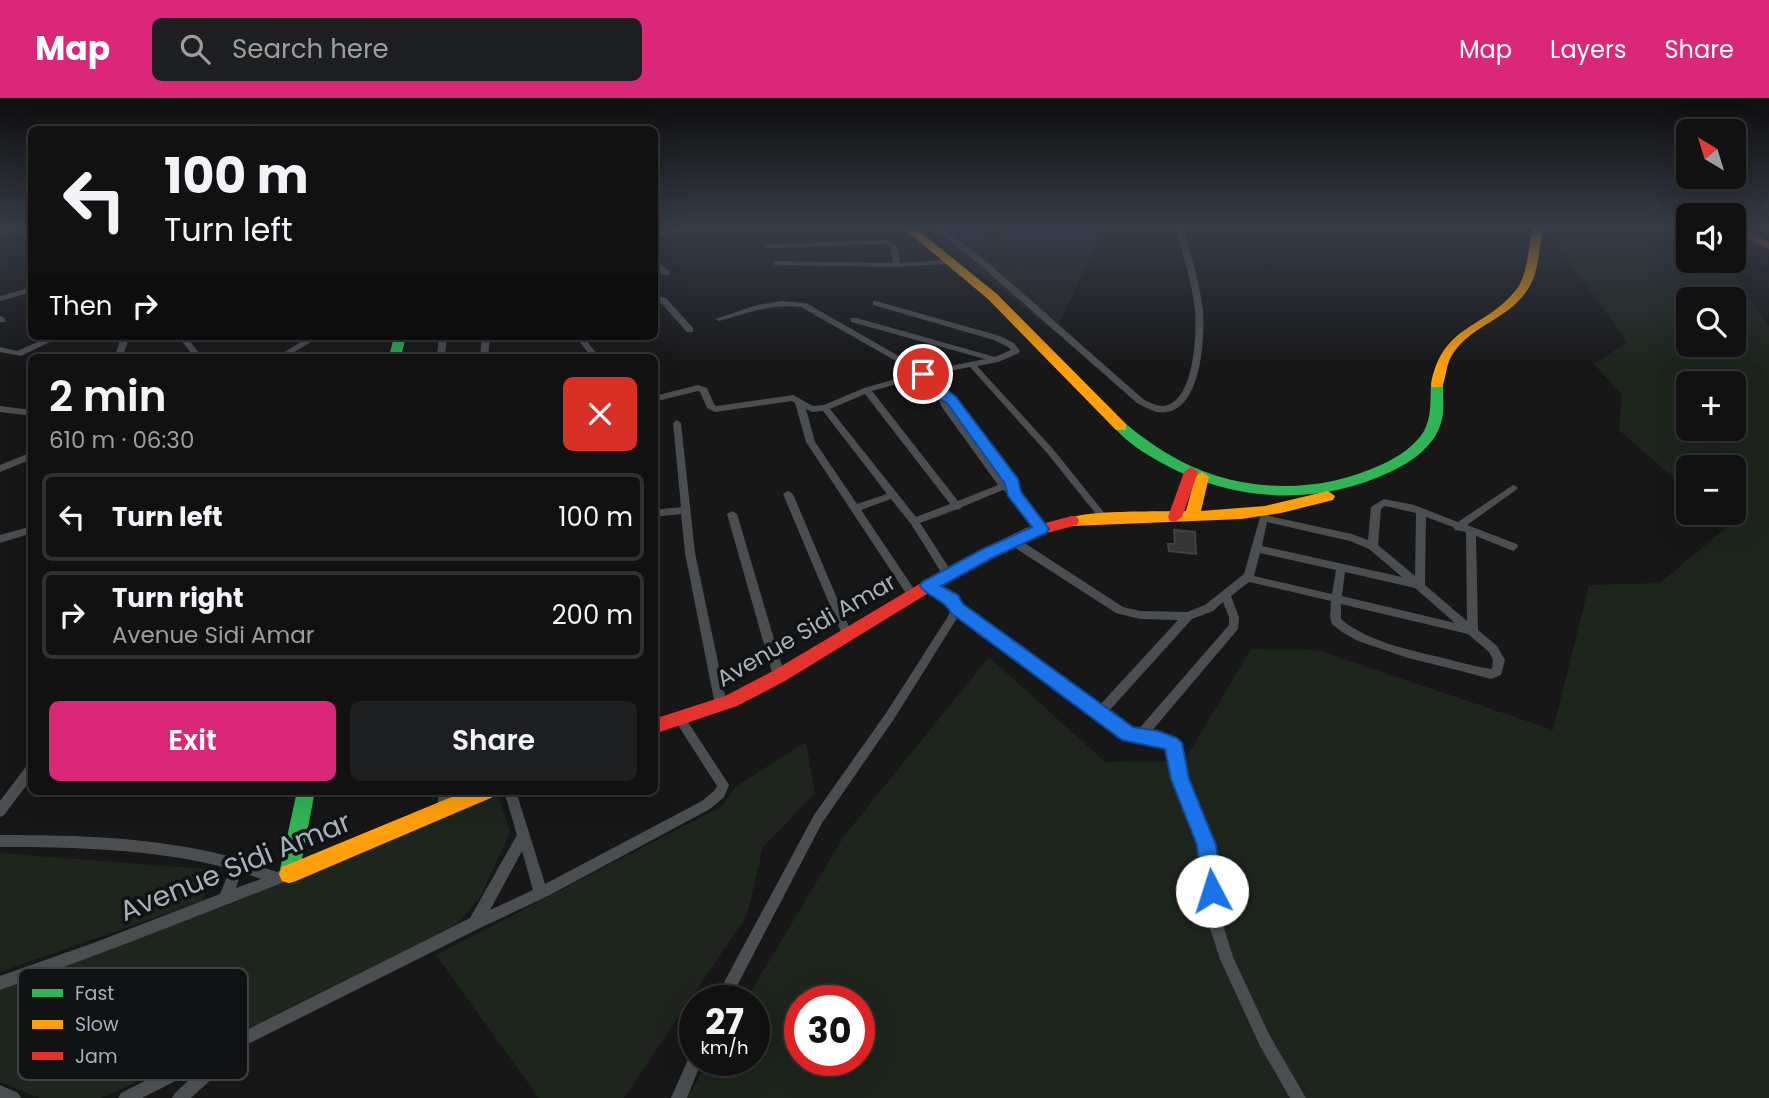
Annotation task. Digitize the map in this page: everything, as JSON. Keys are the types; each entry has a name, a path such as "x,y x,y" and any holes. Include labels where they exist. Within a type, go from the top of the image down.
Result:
{"main road":[{"path":"959,274 1032,342 1123,440 1159,466 1226,493 1263,498 1328,496 1352,492 1382,480 1418,453 1433,425 1438,373 1446,352 1463,334 1506,306 1521,292 1530,274"},
{"path":"966,274 1021,323 1130,435 1195,479 1262,490 1336,487 1385,471 1425,440"},
{"path":"1192,516 1195,479"},
{"path":"1175,517 1195,479"},
{"name":"Avenue Sidi Amar","path":"658,726 721,705 779,676 948,574 1041,529 1064,522 1103,517 1138,519 1264,514 1328,496"},
{"path":"282,876 305,795"},
{"name":"Avenue Sidi Amar","path":"282,876 477,795"}],"street":[{"path":"995,274 1140,401 1163,409 1176,406 1186,394 1194,373 1199,346 1198,302 1191,274"},
{"path":"0,299 28,290"},
{"path":"658,298 663,300 690,331"},
{"path":"719,319 754,307 788,303 803,305 923,374 942,395 944,404 1041,529"},
{"path":"658,398 698,388 704,390 710,406 715,409 793,398 812,408 825,408 867,390 923,374 1014,354 1014,347 997,338 876,303"},
{"path":"854,320 995,360"},
{"path":"0,349 18,354 49,340"},
{"path":"185,340 196,354"},
{"path":"285,354 310,340"},
{"path":"582,340 593,354"},
{"path":"972,365 1050,451 1103,517"},
{"path":"867,390 957,507"},
{"path":"799,401 811,442 913,595"},
{"path":"825,408 894,495 948,574"},
{"path":"0,410 28,413"},
{"path":"677,423 684,510 721,705"},
{"path":"0,469 28,457"},
{"path":"914,522 1010,487"},
{"path":"1458,527 1513,488"},
{"path":"788,494 847,634"},
{"path":"855,508 894,495"},
{"path":"1373,546 1376,507 1379,503 1395,503 1513,547"},
{"path":"658,513 684,510"},
{"path":"1420,585 1421,511"},
{"path":"732,514 779,676"},
{"path":"1013,541 1120,610 1133,614 1188,616 1205,611 1248,578 1264,514 1352,538 1373,546 1496,652 1499,660 1496,673 1377,645 1337,622 1335,617 1341,567"},
{"path":"0,539 28,530"},
{"path":"1471,532 1473,631"},
{"path":"1256,548 1420,585"},
{"path":"1248,578 1473,631"},
{"path":"928,586 952,599 957,608 1129,734 1166,741 1175,749 1180,779 1207,845 1216,925 1227,959 1265,1041 1298,1098"},
{"path":"1139,737 1234,626 1234,617 1226,596"},
{"path":"730,985 818,819 890,716 957,608"},
{"path":"1100,713 1188,616"},
{"path":"248,1037 475,923 541,894 706,805 720,793 723,785 680,719"},
{"path":"0,811 28,773"},
{"path":"443,810 445,795"},
{"path":"511,795 541,894"},
{"path":"475,923 522,838"},
{"path":"0,841 82,842 191,854 235,862 282,876"},
{"path":"224,900 234,877 235,862"},
{"name":"Avenue Sidi Amar","path":"40,968 282,876"},
{"name":"Avenue Sidi Amar","path":"0,983 18,976"},
{"path":"248,1038 252,1035"},
{"path":"679,1098 688,1076"},
{"path":"126,1098 161,1080"},
{"path":"175,1080 178,1098"},
{"path":"178,1098 198,1080"},
{"path":"0,1093 13,1098"}],"shaded area":[{"path":"981,274 1083,274 1055,332"},
{"path":"1578,274 1732,274 1741,287 1676,287 1676,357 1746,357 1746,293 1769,326 1769,1098 687,1098 700,1076 770,1076 770,985 755,985 844,836 989,657 1105,762 1184,761 1251,649 1317,650 1553,730 1589,585 1660,583 1727,525 1746,525 1746,455 1676,455 1676,480 1619,430 1622,395 1594,364 1627,342"},
{"path":"806,742 815,793 763,847 747,915 700,985 679,985 679,1016 624,1098 539,1098 436,955 722,806 735,787"},
{"path":"487,795 498,795 510,832 480,898 457,924 248,1033 248,968 48,968"},
{"path":"0,853 217,870 202,901 0,972"},
{"path":"18,980 18,1080 142,1080 101,1098 40,1098 0,1082 0,987"}],"building":[{"path":"1174,530 1195,532 1196,554 1169,551 1168,544 1175,544"}],"traffic: fast":[{"path":"396,354 399,340"},
{"path":"1121,427 1149,450 1181,468 1216,481 1253,489 1290,492 1327,489 1363,479 1395,464 1417,448 1433,427 1437,384"},
{"path":"289,874 305,795"}],"traffic: slow":[{"path":"967,274 1045,347 1121,427"},
{"path":"1437,384 1441,365 1448,351 1459,339 1511,303 1522,290 1529,274"},
{"path":"1192,516 1202,477"},
{"path":"1072,521 1241,514 1281,508 1328,496"},
{"path":"289,874 477,795"}],"traffic: jam":[{"path":"1175,517 1191,472"},
{"path":"658,726 731,701 779,676 948,574 1031,532 1072,521"}],"route":[{"path":"923,374 942,395 952,400 1013,483 1014,493 1041,529 928,586 952,599 957,608 1129,734 1171,744 1175,749 1180,779 1207,845 1212,891"}]}
